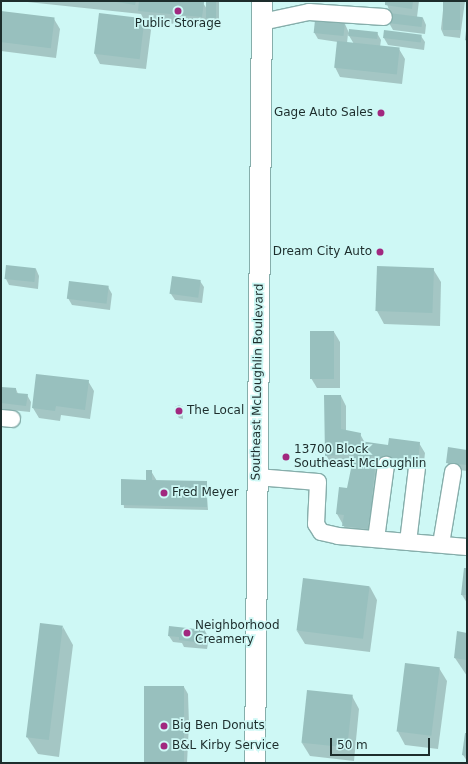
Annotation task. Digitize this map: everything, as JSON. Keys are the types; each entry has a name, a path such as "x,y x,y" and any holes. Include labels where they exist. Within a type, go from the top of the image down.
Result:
{"main road":[{"name":"Southeast McLoughlin Boulevard","path":"255,763 262,1"}],"lane":[{"path":"262,22 308,12 384,18"},
{"path":"376,539 386,465"},
{"path":"408,542 417,468"},
{"path":"441,544 453,472"},
{"path":"257,477 318,482 318,530 338,536 467,547"}],"building":[{"path":"111,1 136,1 135,5"},
{"path":"139,1 204,2 202,17 138,11"},
{"path":"206,1 216,1 216,18 206,18"},
{"path":"385,1 413,1 412,9 385,5"},
{"path":"443,1 460,1 460,30 443,30"},
{"path":"1,11 55,18 51,48 1,42"},
{"path":"99,13 145,19 140,59 94,54"},
{"path":"389,13 423,17 422,27 388,23"},
{"path":"315,20 345,23 343,36 314,33"},
{"path":"349,29 378,32 377,39 348,36"},
{"path":"384,30 422,35 421,43 383,38"},
{"path":"467,31 467,41 465,40"},
{"path":"337,41 400,48 397,74 334,68"},
{"path":"6,265 36,268 34,282 5,279"},
{"path":"377,266 434,268 432,313 375,311"},
{"path":"172,276 201,280 198,298 169,294"},
{"path":"69,281 109,286 107,304 67,299"},
{"path":"310,331 334,331 334,379 310,379"},
{"path":"36,374 89,380 85,410 56,406 55,411 32,408"},
{"path":"1,387 16,388 16,393 28,394 26,406 1,403"},
{"path":"324,395 341,395 341,429 361,433 360,441 388,445 389,438 420,442 418,462 371,456 370,468 375,469 372,496 377,496 374,521 369,520 368,529 342,526 344,515 336,514 339,487 347,488 354,454 325,456"},
{"name":"The Local","path":"179,405 183,407 182,416 176,416 175,407"},
{"path":"448,447 467,450 467,465 446,463"},
{"name":"Fred Meyer","path":"146,470 152,470 152,480 207,481 207,507 121,505 121,479 146,480"},
{"path":"464,568 467,568 467,595 461,595"},
{"path":"303,578 370,586 363,639 297,631"},
{"path":"40,623 63,626 49,740 26,737"},
{"name":"Neighborhood Creamery","path":"169,626 205,630 204,643 179,640 179,637 168,636"},
{"path":"457,631 467,633 467,660 454,658"},
{"path":"405,663 440,667 431,736 397,731"},
{"path":"144,686 184,686 184,763 144,763"},
{"path":"307,690 353,695 347,748 301,743"},
{"path":"465,733 467,733 467,756 462,755"}],"place":[{"name":"Public Storage","path":"178,11"},
{"name":"Gage Auto Sales","path":"381,113"},
{"name":"Dream City Auto","path":"380,252"},
{"name":"The Local","path":"179,411"},
{"name":"13700 Block Southeast McLoughlin","path":"286,457"},
{"name":"Fred Meyer","path":"164,493"},
{"name":"Neighborhood Creamery","path":"187,633"},
{"name":"Big Ben Donuts","path":"164,726"},
{"name":"B&L Kirby Service","path":"164,746"}]}
